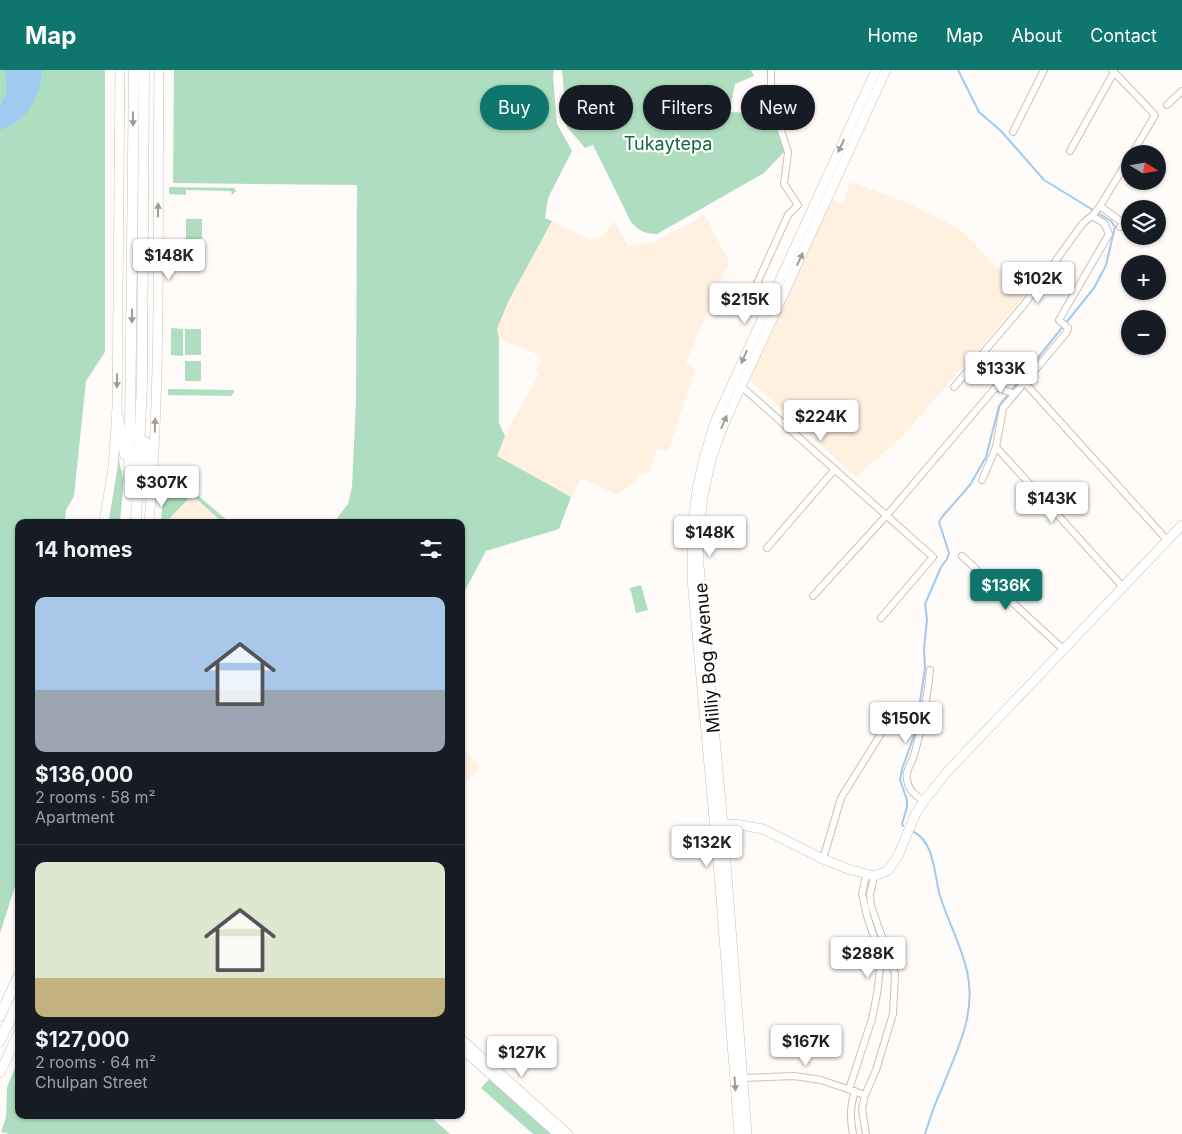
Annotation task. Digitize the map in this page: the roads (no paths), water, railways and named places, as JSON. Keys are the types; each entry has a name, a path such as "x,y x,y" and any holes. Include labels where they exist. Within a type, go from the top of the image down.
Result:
{"highway":[{"path":"134,70 134,475 136,519"},
{"path":"126,519 134,475 141,414 144,70"},
{"path":"117,412 134,475"},
{"path":"141,414 152,491"},
{"path":"0,1016 15,984"},
{"path":"0,1041 15,1009"}],"main road":[{"path":"104,519 113,468 117,412 120,70"},
{"path":"149,519 156,386 159,70"},
{"name":"Milliy Bog Avenue","path":"719,825 692,586 691,548 693,516 704,458 715,422 876,70"},
{"name":"Milliy Bog Avenue","path":"747,1134 743,1078 729,957 701,603 698,544 702,504 711,460 723,426 886,70"},
{"path":"771,297 780,301"},
{"path":"719,825 743,825 763,829 823,859 870,875 886,871 898,856 916,813 946,773 1182,526"},
{"name":"Milliy Bog Avenue","path":"733,1000 738,1134"},
{"path":"0,1073 15,1041"},
{"path":"465,1043 568,1134"},
{"path":"465,1052 558,1134"}],"street":[{"path":"771,70 771,90 776,115 788,152 784,184 798,205 810,213"},
{"path":"1013,132 1044,70"},
{"path":"1070,151 1113,71 1155,115 1137,145"},
{"path":"1167,106 1182,91"},
{"path":"954,387 1023,306 1083,222 1092,216 1100,206 1121,171"},
{"path":"744,312 788,215 798,205"},
{"path":"1100,206 1123,223 1120,227"},
{"path":"982,480 996,447 1003,408 1011,393 1025,383 1067,332 1068,328 1059,320 1109,234 1104,223 1092,216"},
{"path":"1025,383 1168,541"},
{"path":"741,386 933,557 881,618"},
{"path":"813,596 887,515 996,386 1011,393"},
{"path":"996,447 1122,587"},
{"path":"767,548 835,469"},
{"path":"962,556 1064,650"},
{"path":"924,800 912,793 907,779 907,771 912,760 921,726 930,670"},
{"path":"823,859 841,798 882,732"},
{"path":"853,1134 850,1117 852,1090 872,1019 880,969 878,949 862,894 870,875"},
{"path":"866,1134 862,1109 893,1014 895,974 871,906 870,875"},
{"path":"743,1078 794,1076 821,1080 865,1095"}],"water":[{"path":"5,70 42,70 39,90 31,107 18,121 0,130 0,105 6,95 7,88"}],"waterway":[{"path":"903,826 907,800 900,780 915,733 925,669 924,649 927,619 925,604 949,553 939,522 970,485 986,457 999,406 1094,288 1106,265 1115,227 1111,221 1044,180 1001,131 979,112 958,70"},
{"path":"914,832 926,844 933,860 940,896 961,952 967,971 969,987 969,1002 964,1031 925,1134"}],"park label":[{"name":"Tukaytepa","path":"668,143"}]}
